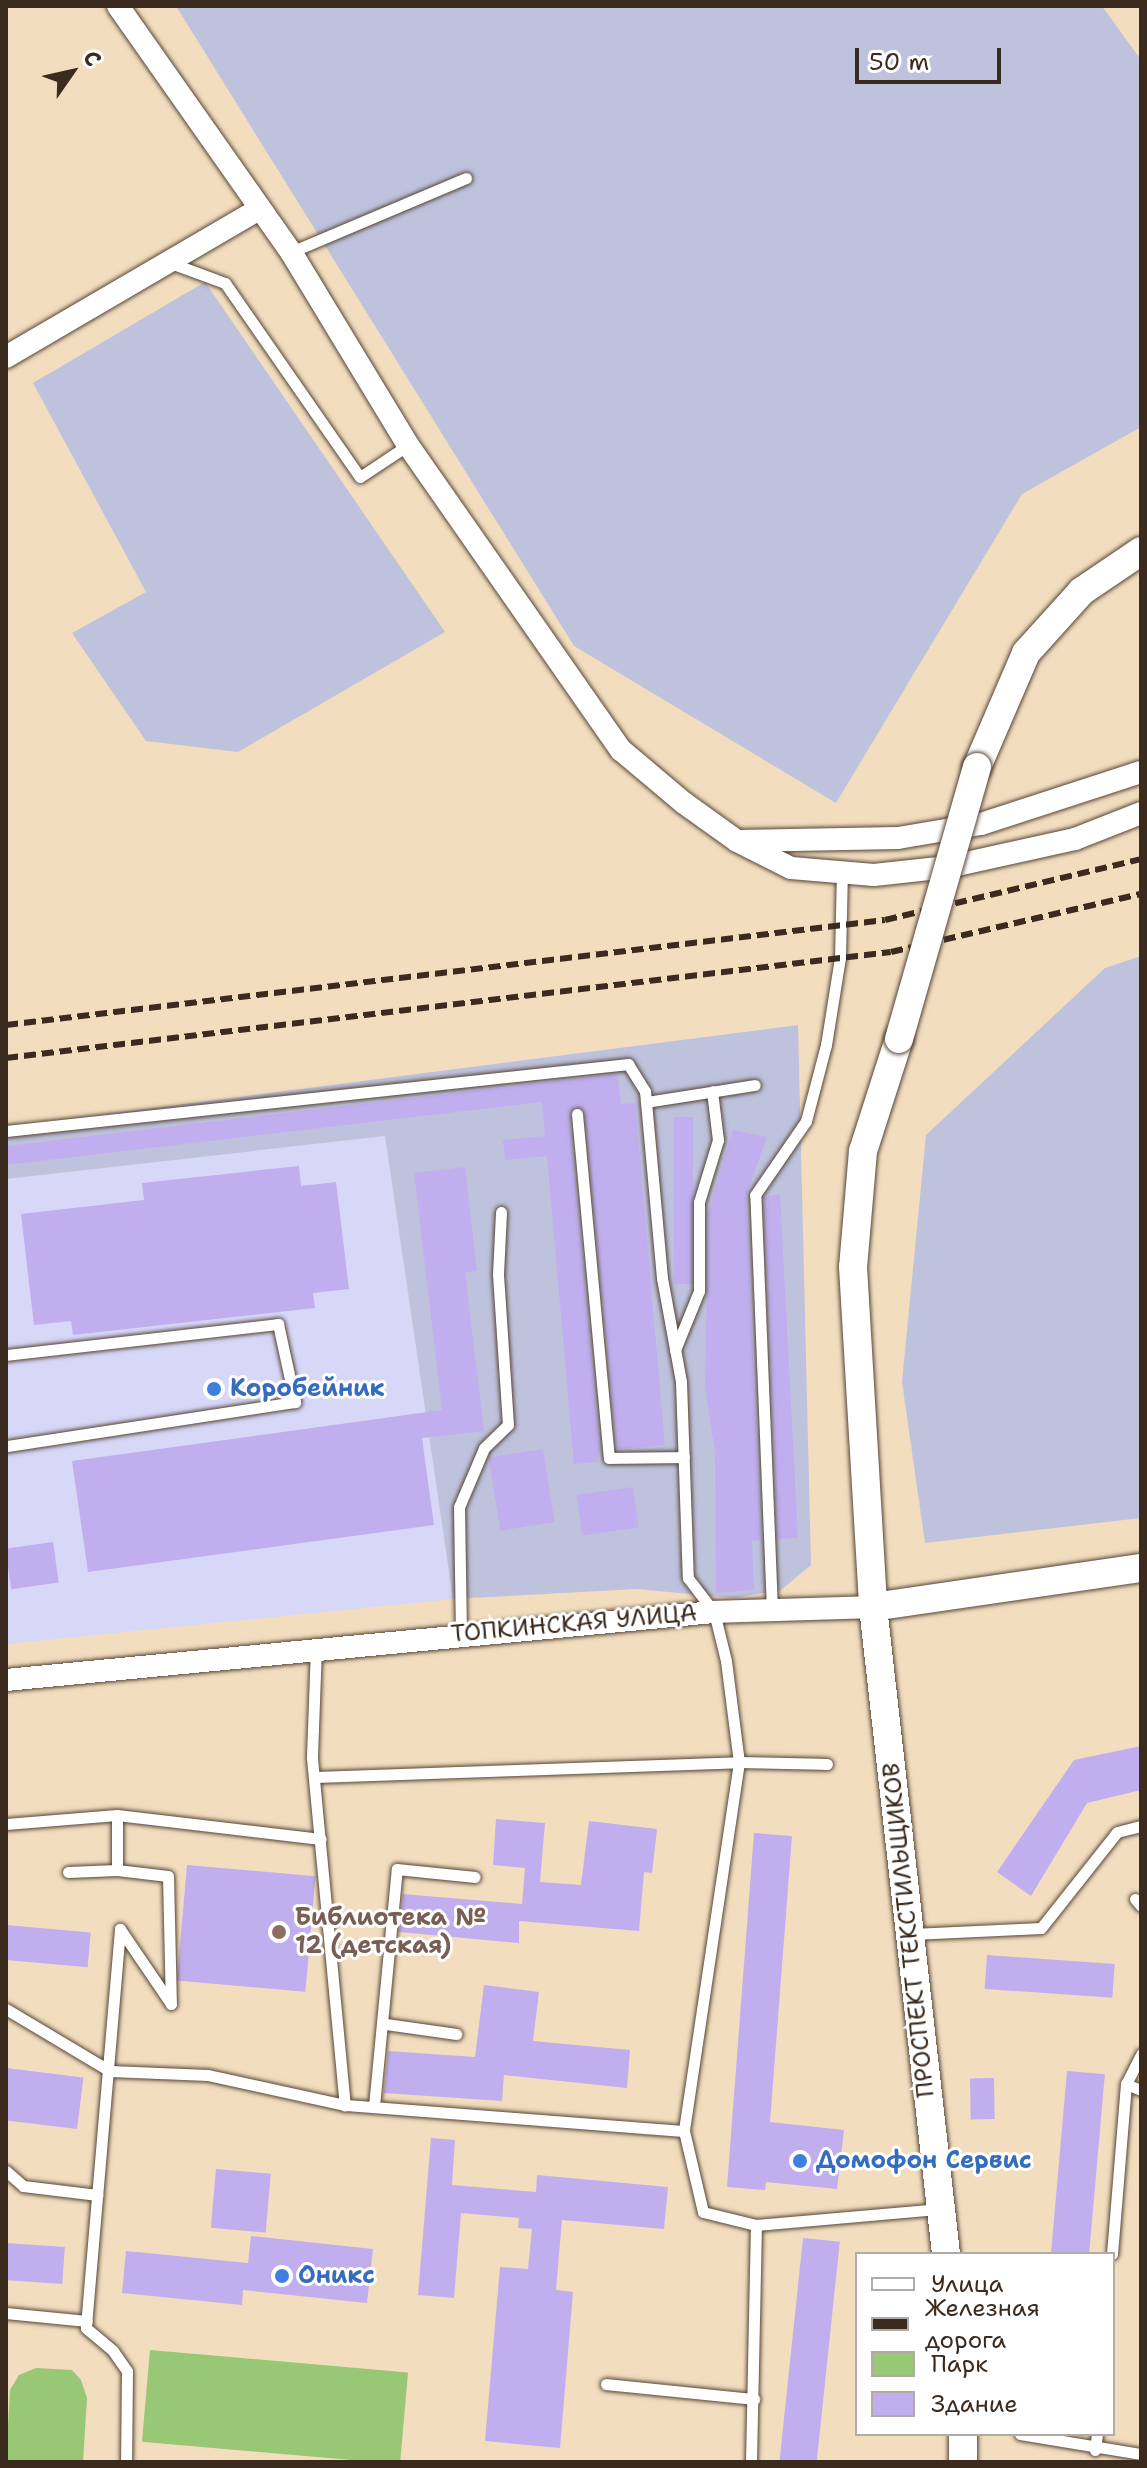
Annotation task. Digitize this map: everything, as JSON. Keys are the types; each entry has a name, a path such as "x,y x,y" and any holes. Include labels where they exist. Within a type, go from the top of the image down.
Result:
{"street":[{"path":"118,6 291,252 408,445 621,750 737,841 791,868 874,875 948,867 1075,839 1141,813"},
{"path":"6,357 259,209"},
{"name":"ПРОСПЕКТ ТЕКСТИЛЬЩИКОВ","path":"946,2252 873,1607 853,1267 863,1151 899,1039 977,767 1026,653 1082,591 1141,551"},
{"path":"737,841 898,838 981,824 1141,772"},
{"name":"ТОПКИНСКАЯ УЛИЦА","path":"6,1680 316,1647 714,1612 873,1607 1141,1568"},
{"path":"963,2436 963,2462"}],"lane":[{"path":"291,252 466,178"},
{"path":"168,262 225,283 360,477 408,445"},
{"path":"772,1610 755,1195 806,1121 840,958 842,872"},
{"path":"6,1131 628,1064 646,1102 662,1278 675,1350 684,1457 688,1578 714,1612 726,1661 739,1762 684,2131 703,2212 756,2225 941,2209"},
{"path":"646,1102 755,1085"},
{"path":"675,1350 699,1291 699,1202 718,1140 712,1091"},
{"path":"577,1114 609,1458 684,1457"},
{"path":"461,1634 459,1507 484,1448 508,1425 498,1274 501,1212"},
{"path":"6,1355 278,1324 295,1402 6,1446"},
{"path":"316,1647 315,1777 345,2105"},
{"path":"315,1777 739,1762 827,1764"},
{"path":"6,1824 117,1815 321,1839"},
{"path":"117,1815 117,1870"},
{"path":"908,1934 1041,1928 1117,1832 1141,1826"},
{"path":"374,2106 386,2024 397,1869 475,1877"},
{"path":"68,1872 117,1870 168,1876 171,2004 120,1929 86,2328 127,2371 126,2462"},
{"path":"6,2009 110,2071 208,2075 345,2105 684,2131"},
{"path":"386,2024 456,2034"},
{"path":"1112,2252 1126,2084 1141,2054"},
{"path":"1126,2084 1141,2090"},
{"path":"6,2171 23,2186 97,2195"},
{"path":"751,2462 756,2225"},
{"path":"6,2313 87,2321"},
{"path":"606,2384 754,2399"},
{"path":"1029,2436 1095,2450 1141,2454"},
{"path":"1095,2450 1097,2436"}],"shaded area":[{"path":"176,6 1102,6 1141,60 1141,427 1022,494 836,803 574,646"},
{"path":"205,282 445,632 238,752 146,741 72,633 146,592 33,383"},
{"path":"1141,956 1141,1518 925,1543 902,1382 926,1135 1105,968"},
{"path":"798,1025 811,1565 781,1590 734,1598 636,1589 453,1599 385,1136 6,1179 6,1127"},
{"name":"Коробейник","path":"385,1135 453,1599 6,1644 6,1179"}],"green space":[{"path":"150,2350 408,2373 400,2462 142,2442"},
{"path":"36,2368 72,2370 81,2380 87,2398 83,2462 6,2462 10,2390 19,2375"}],"building":[{"path":"617,1074 621,1104 635,1103 665,1445 617,1449 585,1113 575,1106 569,1115 600,1450 597,1462 574,1464 547,1156 505,1160 503,1140 545,1136 542,1102 6,1165 6,1146"},
{"path":"674,1117 693,1117 693,1284 674,1284"},
{"path":"733,1130 767,1137 746,1196 761,1540 752,1541 754,1590 716,1593 715,1453 705,1387 708,1214"},
{"path":"299,1166 301,1186 336,1182 349,1289 313,1293 315,1308 73,1335 71,1321 34,1325 21,1214 144,1200 142,1183"},
{"path":"465,1167 477,1271 465,1272 484,1431 422,1438 434,1525 88,1572 72,1461 442,1410 414,1173"},
{"path":"780,1194 798,1538 778,1539 764,1197"},
{"path":"543,1449 555,1522 500,1531 489,1458"},
{"path":"633,1487 639,1528 582,1536 577,1495"},
{"path":"53,1542 59,1583 11,1589 6,1549"},
{"path":"1141,1746 1141,1790 1087,1803 1031,1896 997,1872 1074,1760"},
{"path":"496,1819 545,1823 540,1882 581,1885 589,1821 657,1829 652,1873 644,1872 639,1931 519,1921 519,1943 399,1932 403,1894 522,1904 525,1868 493,1865"},
{"path":"754,1833 792,1836 770,2122 844,2130 837,2189 766,2182 765,2190 727,2187"},
{"path":"187,1865 316,1876 305,1992 177,1981"},
{"path":"6,1925 91,1932 88,1967 6,1960"},
{"path":"987,1955 1115,1964 1112,1998 985,1989"},
{"path":"484,1985 539,1992 533,2041 630,2050 627,2088 504,2075 502,2101 384,2093 388,2051 475,2057"},
{"path":"6,2068 83,2078 77,2129 6,2120"},
{"path":"1067,2071 1105,2074 1089,2252 1051,2252"},
{"path":"970,2078 994,2078 995,2119 971,2119"},
{"path":"431,2138 455,2140 452,2185 536,2192 537,2175 668,2187 664,2229 562,2220 556,2290 573,2292 560,2448 485,2441 500,2267 528,2269 532,2229 518,2228 519,2218 461,2213 454,2298 418,2295"},
{"path":"216,2169 271,2174 266,2233 211,2228"},
{"path":"251,2236 373,2249 367,2303 243,2290 242,2305 122,2293 126,2251 248,2263"},
{"path":"803,2238 840,2242 817,2462 779,2462"},
{"path":"6,2243 65,2247 62,2284 6,2280"}],"railway":[{"path":"6,1025 885,920 1141,859"},
{"path":"6,1058 891,952 1141,894"}],"place":[{"name":"Коробейник","path":"214,1389"},
{"name":"Библиотека № 12 (детская)","path":"279,1932"},
{"name":"Домофон Сервис","path":"800,2161"},
{"name":"Оникс","path":"282,2276"}]}
